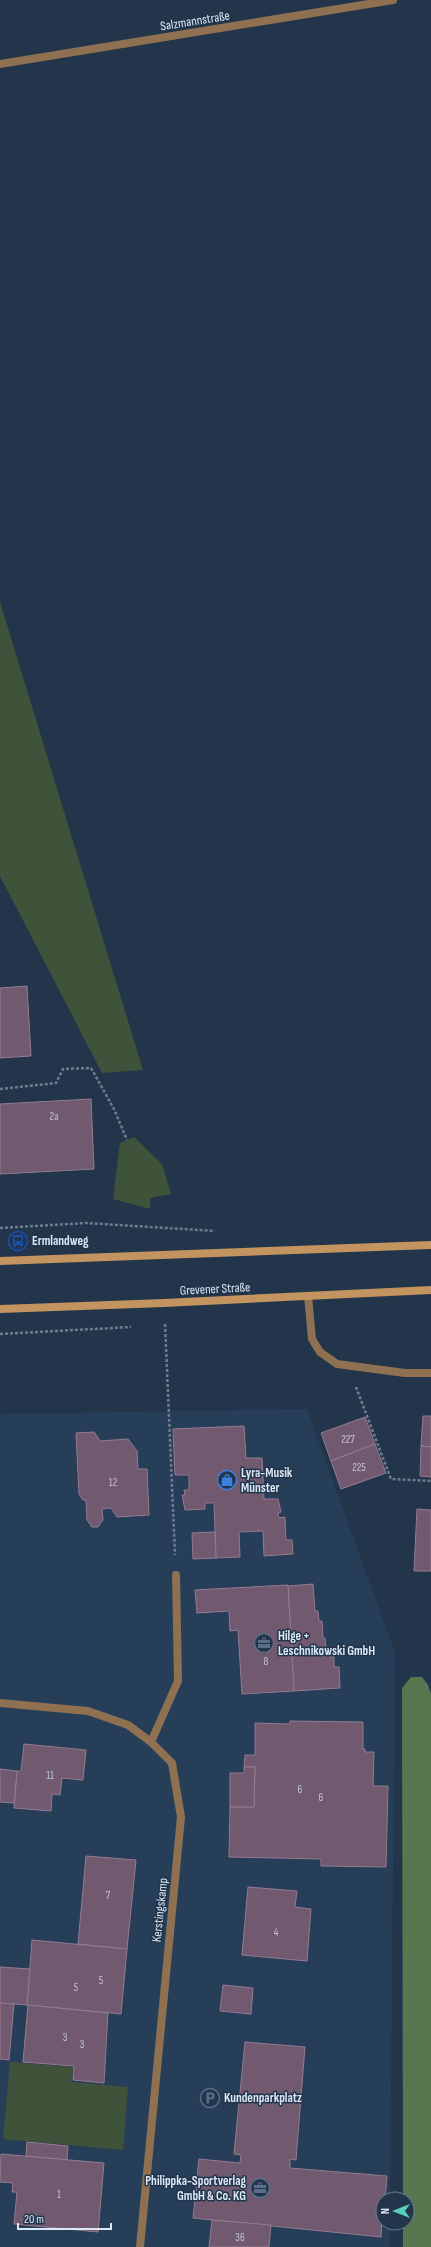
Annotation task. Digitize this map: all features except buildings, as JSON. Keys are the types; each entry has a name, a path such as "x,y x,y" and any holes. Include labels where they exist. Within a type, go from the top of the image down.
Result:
{"main road":[{"path":"0,1261 431,1245"},
{"name":"Grevener Straße","path":"0,1309 164,1303 431,1290"}],"street":[{"name":"Salzmannstraße","path":"0,64 393,0"},
{"path":"308,1296 312,1339 320,1352 337,1364 405,1373 431,1373"},
{"path":"151,1742 178,1681 176,1575"},
{"name":"Kerstingskamp","path":"0,1703 88,1711 128,1725 151,1742 172,1763 182,1817 140,2247"}],"path":[{"path":"0,1089 56,1083 63,1070 90,1068 114,1109 127,1140"},
{"path":"0,1228 86,1223 219,1231"},
{"path":"164,1303 168,1442 176,1575"},
{"path":"348,1366 391,1479 431,1481"}],"shaded area":[{"path":"307,1409 395,1653 390,2191 375,2191 375,2231 390,2231 390,2247 0,2247 0,1414"}],"green space":[{"path":"0,602 143,1070 102,1073 0,876"},
{"path":"134,1137 162,1164 171,1194 150,1198 150,1209 113,1199 120,1143"},
{"path":"411,1677 422,1677 428,1685 431,1694 431,2247 403,2247 403,2231 415,2231 415,2191 403,2191 402,1688"},
{"path":"10,2062 73,2067 72,2082 128,2087 123,2150 3,2139"}],"place":[{"name":"Ermlandweg","path":"18,1241"},
{"name":"Lyra-Musik Münster","path":"227,1480"},
{"name":"Hilge + Leschnikowski GmbH","path":"264,1643"},
{"name":"Kundenparkplatz","path":"210,2098"},
{"name":"Philippka-Sportverlag GmbH & Co. KG","path":"260,2188"}]}
